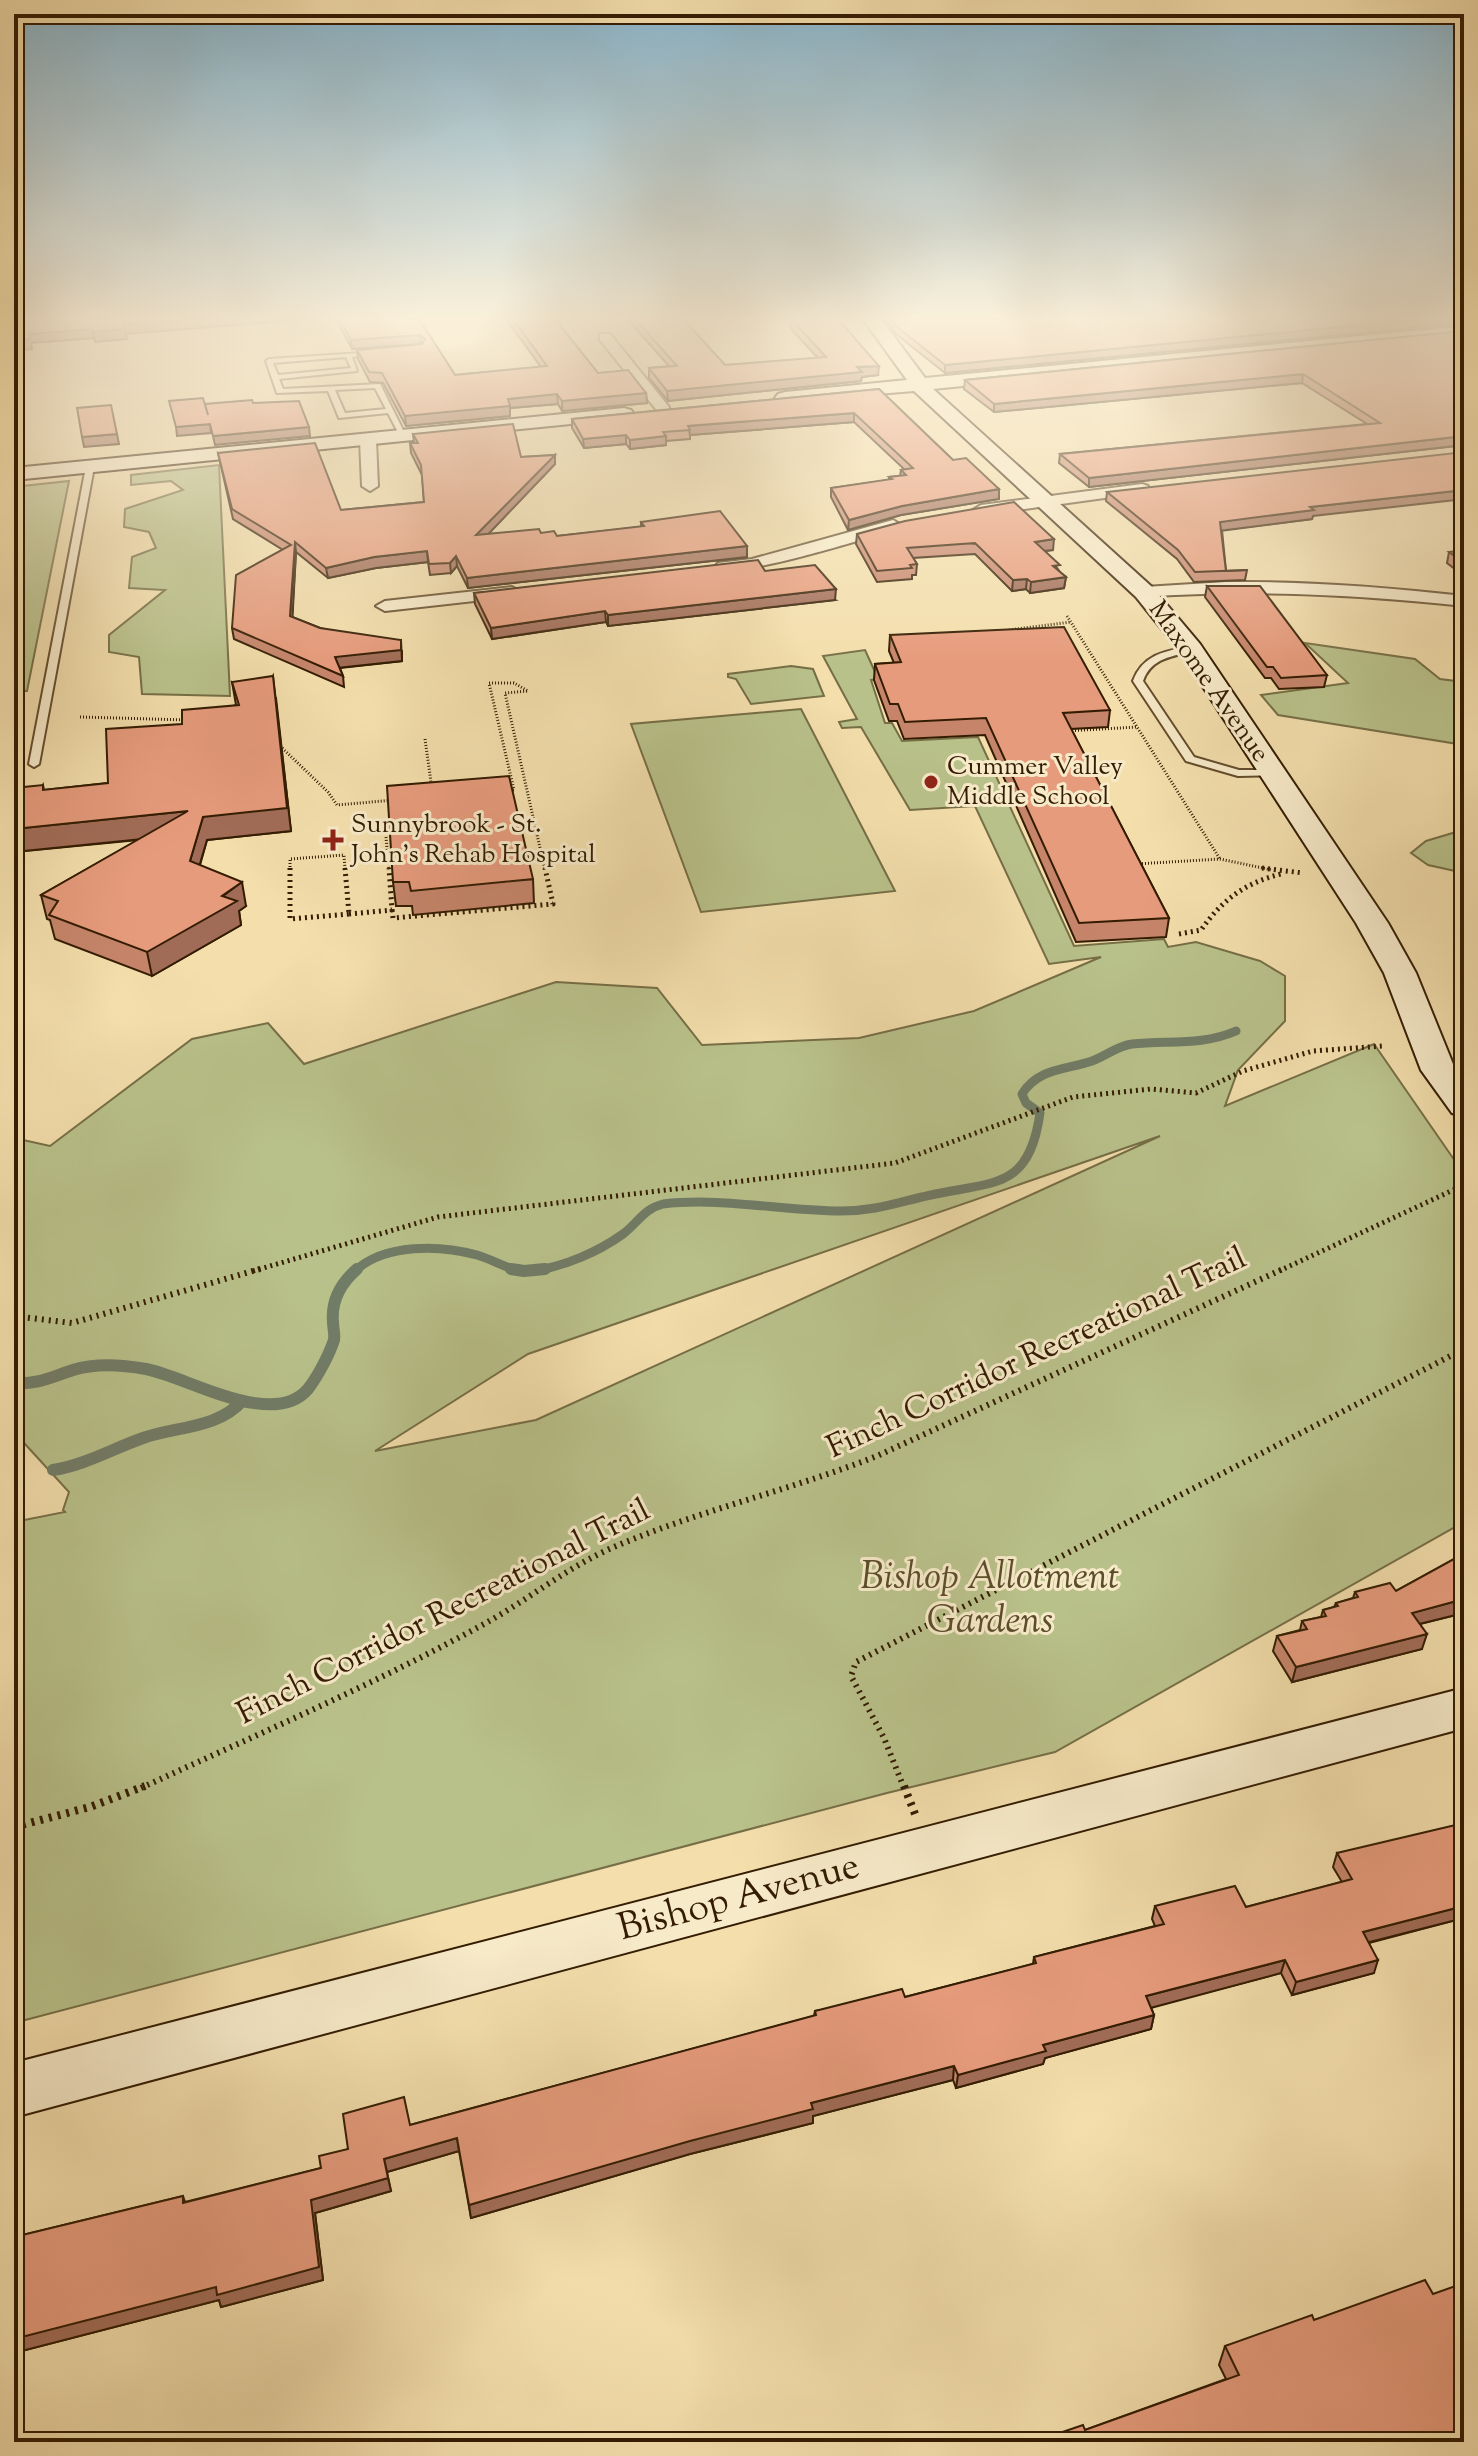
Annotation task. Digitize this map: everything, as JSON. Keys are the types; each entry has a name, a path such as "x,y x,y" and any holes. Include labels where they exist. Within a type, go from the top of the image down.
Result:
{"street":[{"path":"14,474 428,434"},
{"name":"Maxome Avenue","path":"972,434 1144,592 1191,649 1379,936 1400,973 1438,1070 1464,1106"},
{"path":"368,440 370,486"},
{"path":"961,513 1158,487"},
{"path":"707,569 753,564 917,521"},
{"path":"1144,592 1278,585 1356,588 1464,601"},
{"path":"385,606 523,590"},
{"name":"Bishop Avenue","path":"14,2090 1464,1708"}],"lane":[{"path":"34,764 90,467"},
{"path":"1191,649 1158,657 1144,665 1138,681 1190,759 1238,773 1273,773"}],"path":[{"path":"1067,616 1220,859"},
{"path":"997,631 1071,622"},
{"path":"1022,628 1028,641"},
{"path":"386,837 393,918 553,904 505,693 528,691 514,683 489,683 514,790 501,792"},
{"path":"80,717 190,720"},
{"path":"1065,731 1137,727"},
{"path":"270,737 328,792 337,805 401,800"},
{"path":"425,739 433,797"},
{"path":"349,914 344,855 290,859 290,919 349,914 392,910"},
{"path":"1135,864 1220,859 1286,873 1303,873"},
{"path":"1179,934 1201,930 1231,894 1251,881 1286,873"},
{"path":"14,1316 72,1323 438,1217 895,1163 1073,1097 1151,1089 1196,1093 1243,1071 1313,1051 1383,1046"},
{"name":"Finch Corridor Recreational Trail","path":"14,1827 90,1807 170,1776 457,1639 611,1548 681,1521 810,1482 877,1456 1464,1185"},
{"path":"930,1849 884,1738 851,1676 856,1662 1464,1349"}],"green space":[{"path":"219,465 230,696 142,694 139,657 109,652 109,635 165,590 129,588 132,557 156,548 149,532 124,527 125,509 183,490 171,481 131,485 131,475"},
{"path":"69,481 27,691 14,691 14,487"},
{"path":"1305,643 1415,659 1440,679 1464,682 1464,745 1278,715 1261,695 1348,683"},
{"name":"Bishop Allotment Gardens","path":"865,650 876,674 896,678 871,680 885,723 892,723 902,741 978,737 1074,946 1164,939 1168,947 1196,942 1260,961 1285,976 1285,1021 1238,1070 1225,1106 1374,1044 1464,1174 1464,1522 1055,1752 887,1793 14,2023 14,1522 65,1512 69,1492 14,1432 14,1138 50,1146 192,1039 268,1023 304,1064 556,982 657,988 702,1045 859,1038 974,1011 1101,957 1049,964 975,806 910,810 861,727 842,728 839,722 857,719 823,656","holes":["1160,1136 536,1420 375,1451 528,1354"]},
{"path":"791,666 813,669 824,696 751,704 736,679 728,677 728,674"},
{"path":"801,709 895,891 701,912 631,724"},
{"path":"1464,832 1464,873 1428,865 1411,853 1426,841"}],"building":[{"path":"81,434 117,434 82,437"},
{"path":"413,434 515,434 521,457 555,455 476,535 539,529 541,533 554,531 557,536 644,526 641,522 720,511 747,546 467,578 456,556 450,563 429,564 427,551 374,557 326,568 295,542 290,616 320,628 401,640 401,650 335,657 343,676 232,628 236,575 291,545 232,509 218,453 315,443 341,510 424,502 421,465 410,443 418,443"},
{"path":"580,434 666,436 630,440 626,435 583,439"},
{"path":"876,434 925,434 953,460 966,458 999,489 902,506 849,520 831,488 892,479 889,477 906,475 901,470 913,468"},
{"path":"1270,434 1464,434 1089,478 1060,454"},
{"path":"1464,452 1464,490 1310,507 1314,510 1220,522 1226,571 1195,572 1178,550 1107,492"},
{"path":"1014,502 1054,539 1035,542 1060,565 1053,566 1066,577 1031,582 1027,579 1013,580 975,543 907,548 917,564 910,565 912,568 877,571 857,534 905,521"},
{"path":"1464,551 1464,563 1449,552"},
{"path":"758,560 765,571 815,565 836,589 608,615 605,611 491,628 474,593"},
{"path":"1207,586 1260,586 1327,675 1281,678 1273,667 1267,667"},
{"path":"1064,627 1110,710 1063,713 1169,918 1079,923 986,718 905,722 898,704 890,704 875,664 901,662 890,635"},
{"path":"273,676 287,808 203,817 190,861 242,882 222,896 237,901 147,952 49,915 58,901 41,895 188,811 14,829 14,788 43,785 43,790 108,783 106,729 182,724 182,710 239,705 232,682"},
{"path":"509,776 533,879 411,891 409,882 393,882 387,786"},
{"path":"1463,1554 1464,1599 1412,1613 1427,1634 1296,1667 1277,1636 1307,1629 1302,1621 1326,1616 1323,1610 1358,1597 1355,1592 1390,1583 1396,1591"},
{"path":"1464,1823 1464,1906 1363,1932 1378,1960 1296,1982 1285,1960 1146,1996 1154,2015 1043,2045 1046,2051 958,2075 954,2066 811,2103 813,2109 469,2205 457,2138 384,2159 388,2178 311,2200 319,2267 217,2295 216,2287 14,2339 14,2237 183,2196 183,2203 321,2168 319,2156 348,2149 343,2114 404,2097 410,2125 816,2015 815,2011 902,1989 905,1997 1036,1963 1034,1957 1164,1924 1155,1906 1235,1886 1246,1907 1352,1879 1337,1853"},
{"path":"1425,2280 1433,2294 1464,2283 1464,2442 1033,2442 1083,2425 1085,2430 1239,2375 1225,2346 1312,2315 1314,2320"}],"waterway":[{"path":"534,1271 569,1262 603,1247 623,1234 650,1209 663,1204 707,1202 854,1211 991,1183 1018,1169 1035,1138 1040,1113 1026,1103 1022,1094 1036,1079 1053,1071 1092,1061 1127,1045 1198,1041 1236,1031"},
{"path":"355,1271 382,1255 430,1248 477,1255 516,1270"},
{"path":"511,1269 516,1270"},
{"path":"516,1270 545,1269"},
{"path":"14,1383 37,1382 82,1368 119,1366 164,1374 252,1403 274,1404 293,1400 308,1389 326,1359 334,1340 335,1299 355,1271"},
{"path":"53,1470 87,1461 143,1438 209,1422 242,1401"}],"place":[{"name":"Cummer Valley Middle School","path":"931,782"},
{"name":"Sunnybrook - St. John's Rehab Hospital","path":"333,840"}]}
